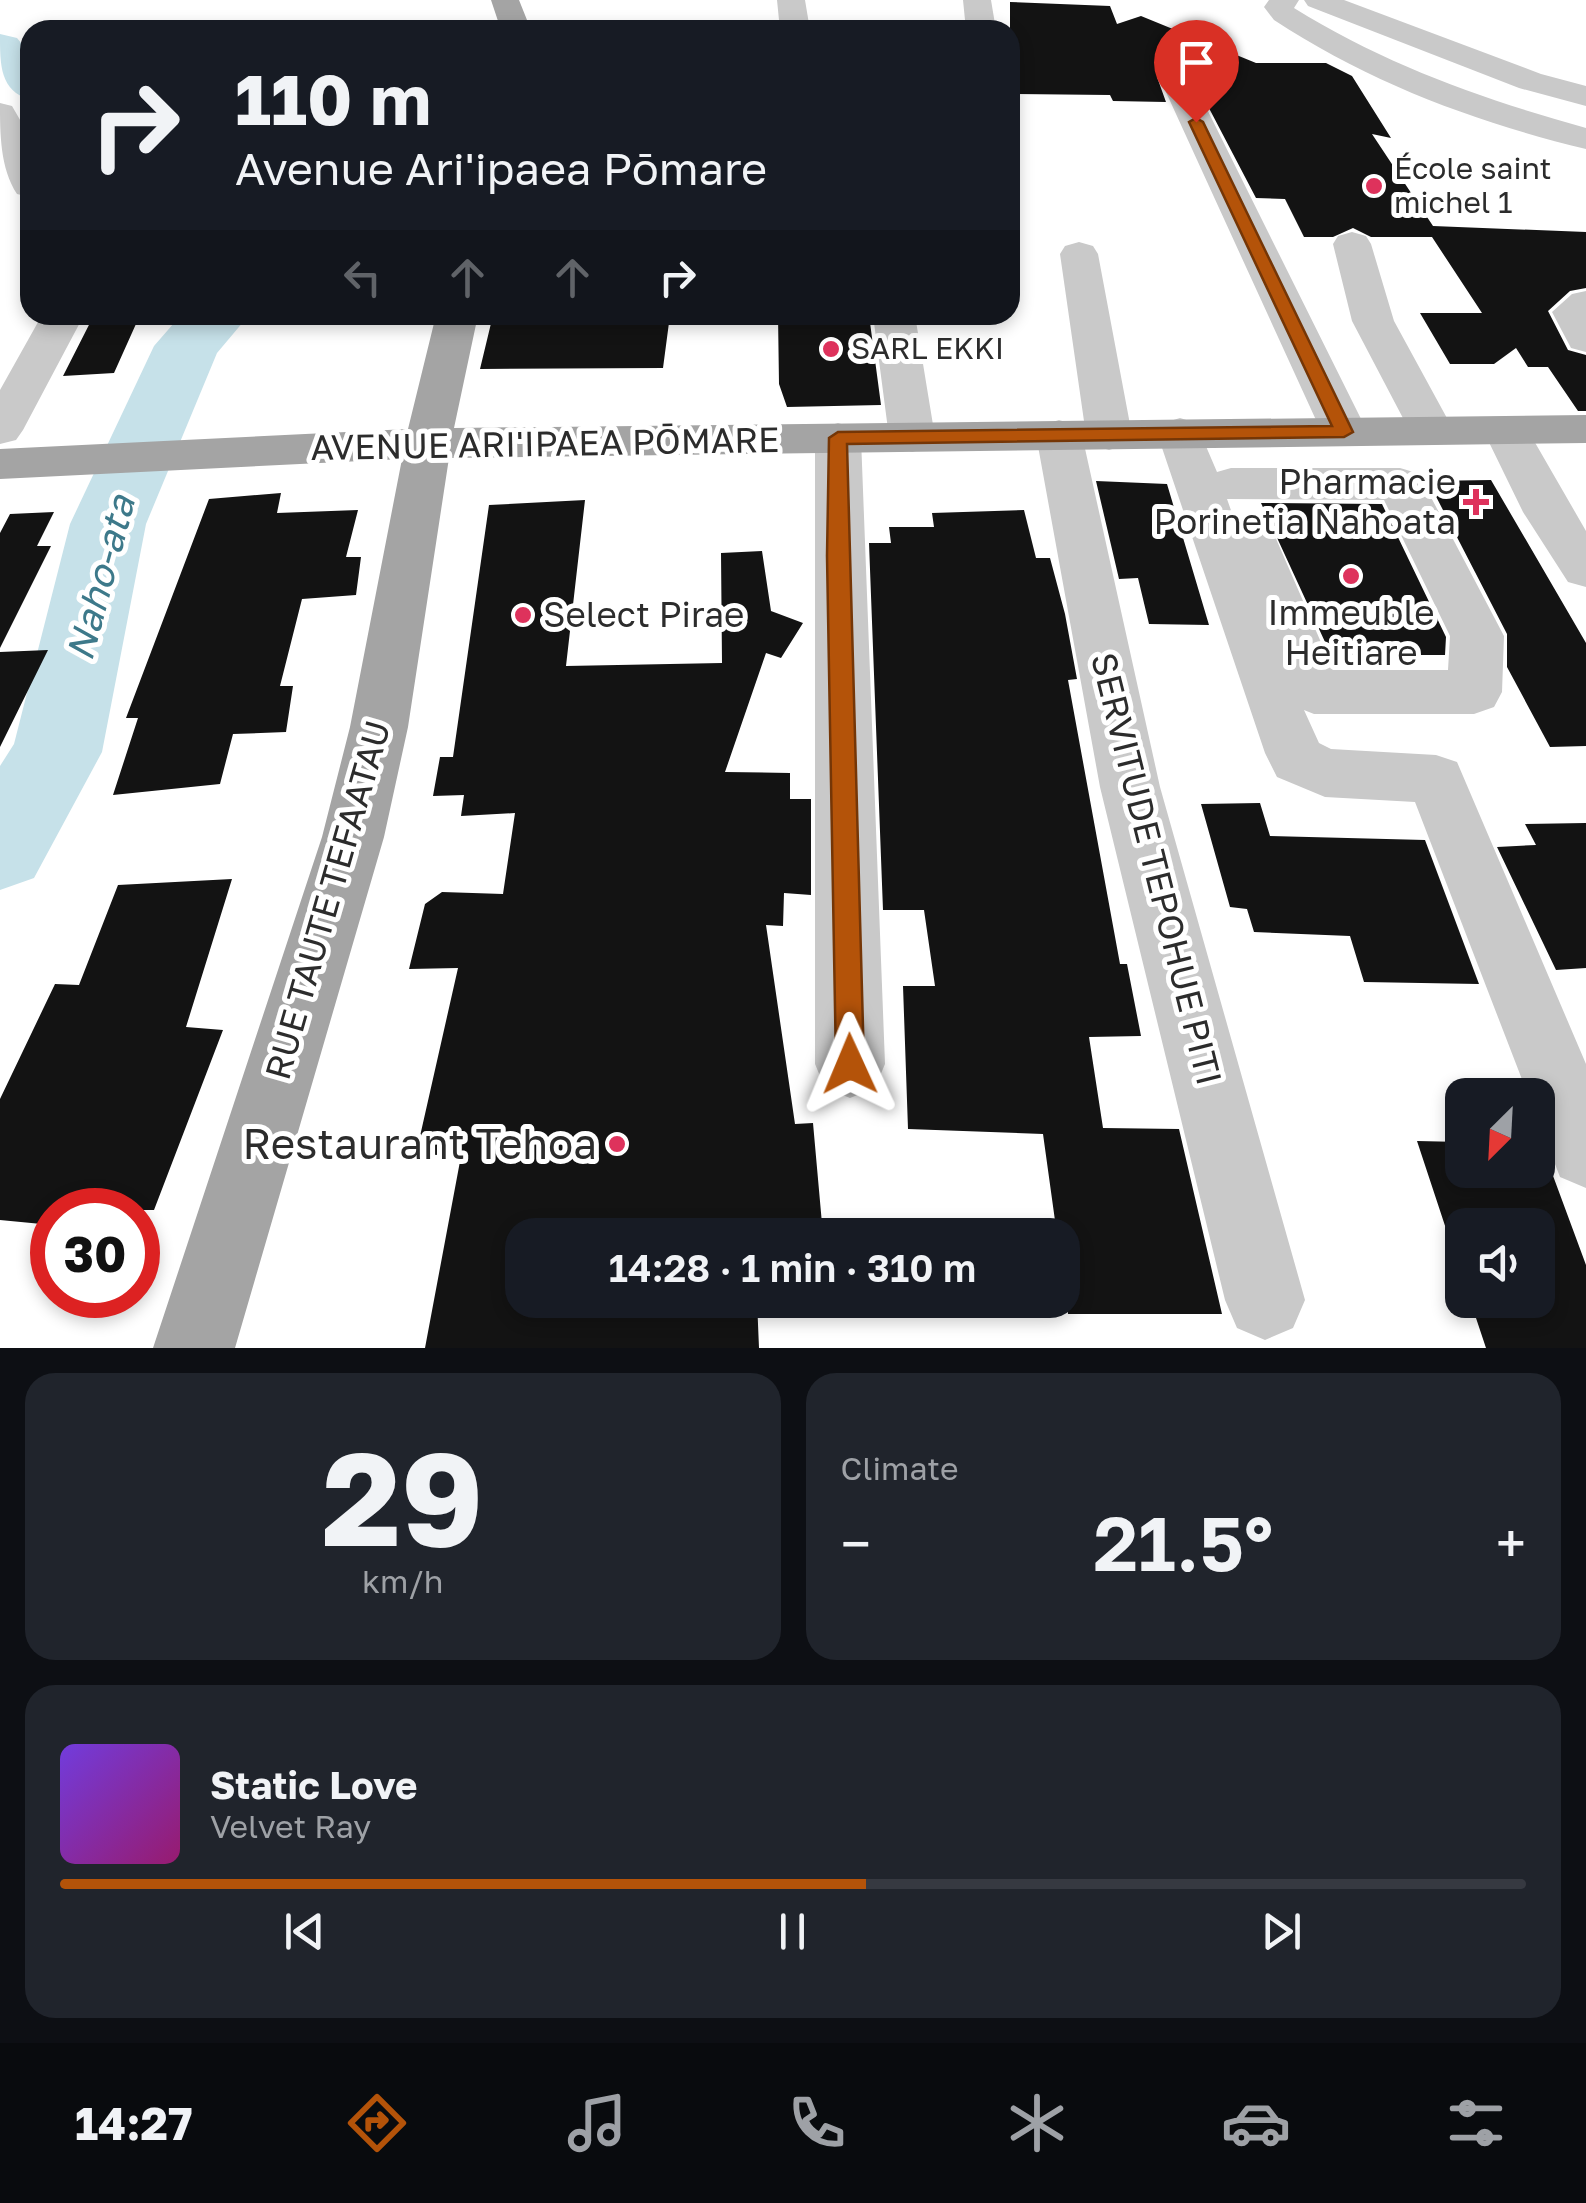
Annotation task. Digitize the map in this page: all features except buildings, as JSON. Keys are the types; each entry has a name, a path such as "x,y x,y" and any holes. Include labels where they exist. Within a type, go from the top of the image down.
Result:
{"main road":[{"name":"RUE TAUTE TEFAATAU","path":"194,1348 352,837 378,727 438,389 455,325"},
{"name":"AVENUE ARI'IPAEA PŌMARE","path":"0,464 430,444 1586,429"}],"street":[{"path":"1285,0 1280,7 1284,14 1381,72 1456,103 1586,140"},
{"path":"1318,0 1530,81 1586,96"},
{"path":"1176,79 1359,431 1400,484 1477,636 1474,692 1314,692 1231,484 1196,433"},
{"path":"0,113 20,153"},
{"path":"1352,244 1373,321 1431,431"},
{"name":"SERVITUDE TEPOHUE PITI","path":"1079,254 1086,314 1084,435 1130,787 1266,1300"},
{"path":"1586,302 1572,312 1586,340"},
{"path":"0,430 58,325"},
{"path":"895,325 912,437"},
{"path":"1506,430 1547,512 1586,569"},
{"path":"1196,433 1285,737 1298,760 1325,773 1436,779 1586,1151"},
{"path":"838,438 837,556 850,1064"},
{"path":"1231,484 1400,484"}],"waterway":[{"name":"Naho-ata","path":"0,48 20,73"},
{"name":"Naho-ata","path":"0,849 57,752 108,524 187,346 207,325"}],"place":[{"name":"École saint michel 1","path":"1374,186"},
{"name":"SARL EKKI","path":"831,349"},
{"name":"Pharmacie Porinetia Nahoata","path":"1476,502"},
{"name":"Immeuble Heitiare","path":"1351,576"},
{"name":"Select Pirae","path":"523,615"},
{"name":"Restaurant Tehoa","path":"617,1144"}],"route":[{"path":"850,1064 837,556 838,438 1344,432 1196,122"}]}
